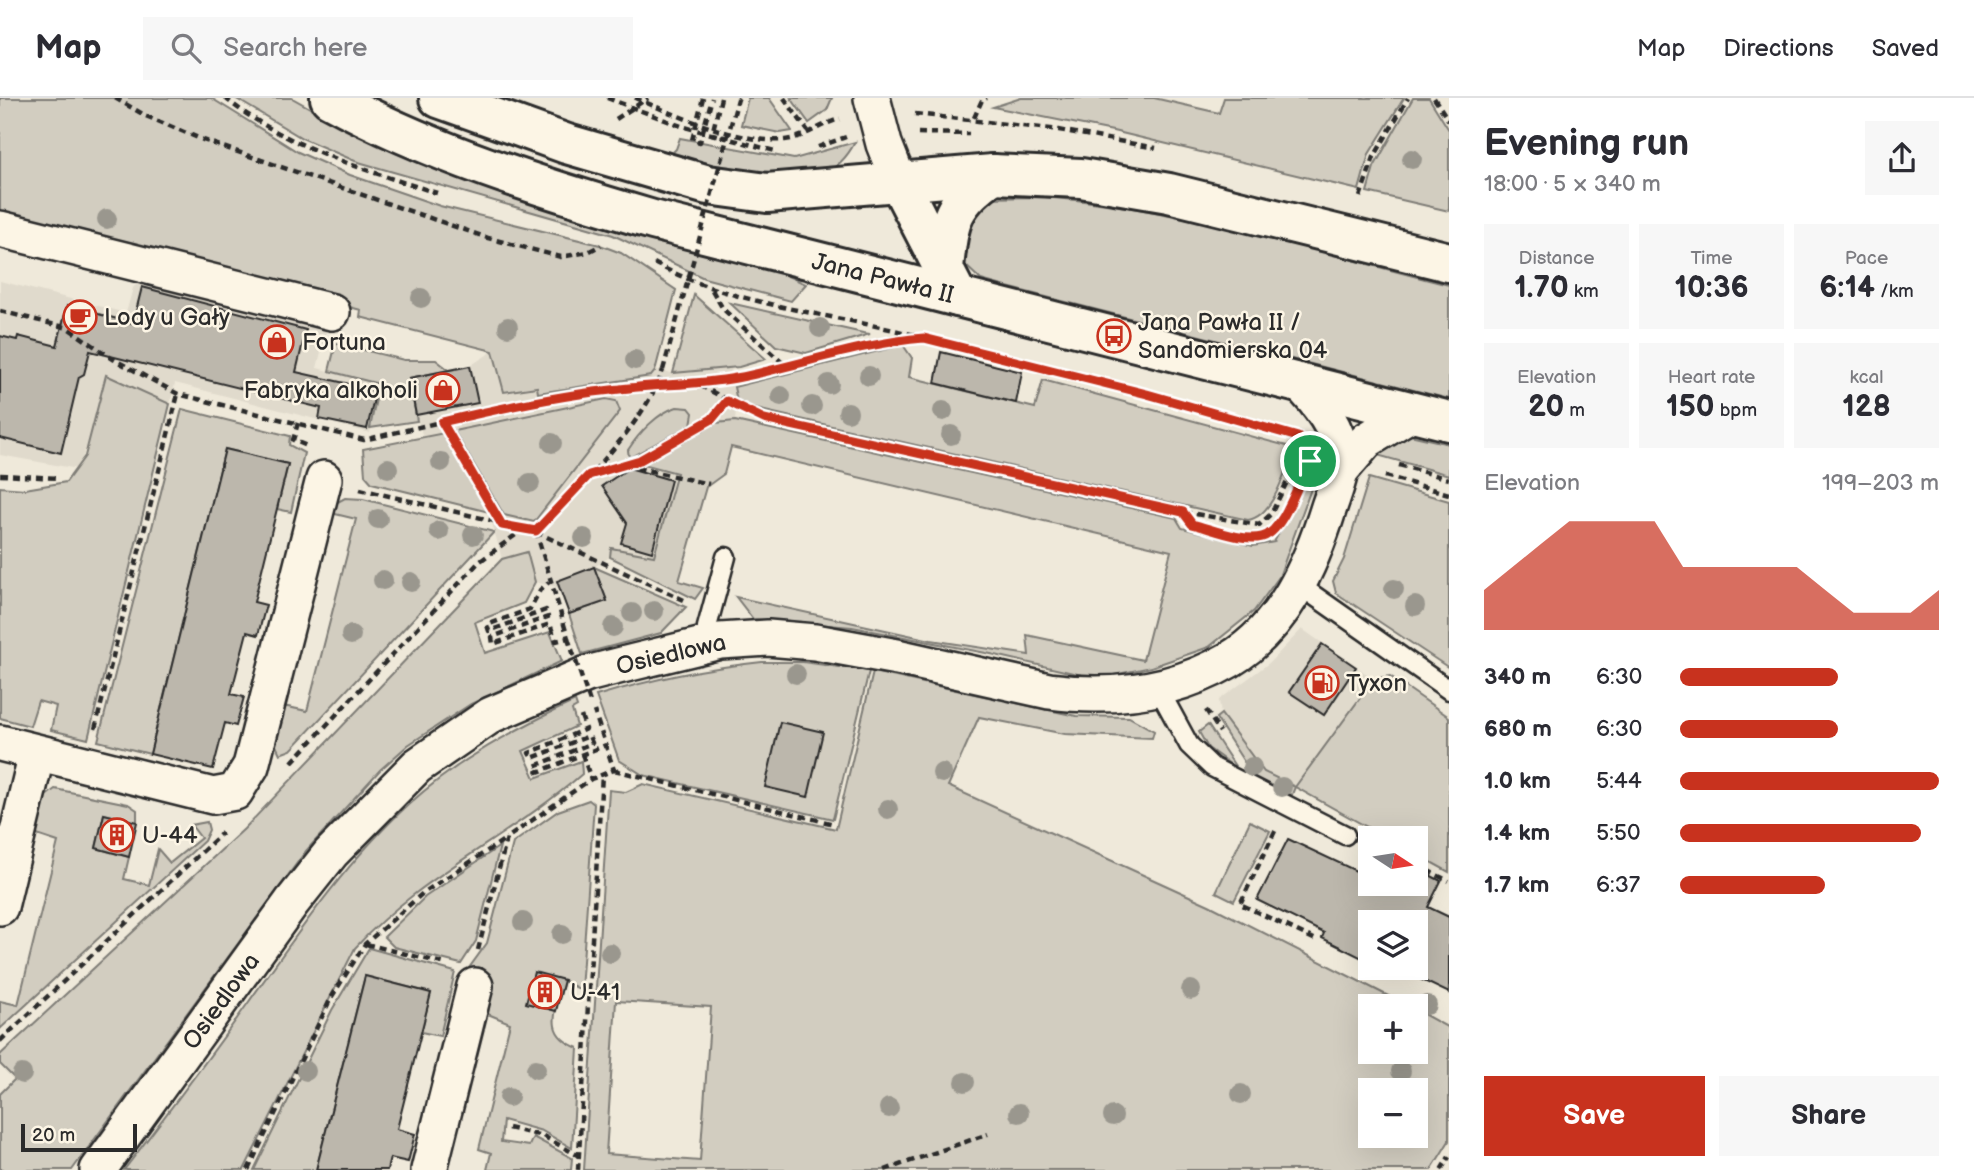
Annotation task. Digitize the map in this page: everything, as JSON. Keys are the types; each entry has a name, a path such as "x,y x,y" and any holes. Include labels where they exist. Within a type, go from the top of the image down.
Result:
{"street":[{"name":"Jana Pawła II","path":"330,98 374,122 581,199 951,282 1299,383 1431,416"},
{"path":"439,98 567,144 708,185 767,193 993,174 1034,174 1120,183 1449,262"},
{"path":"872,98 884,144 899,182 951,282"},
{"path":"951,282 948,226 956,206 966,194 993,174"},
{"path":"0,229 332,312"},
{"name":"Osiedlowa","path":"98,1170 292,902 331,853 417,766 492,715 587,674 706,644 768,638 815,642 1049,691 1088,696 1158,688 1205,672 1232,658 1276,617 1299,585 1312,557 1340,470 1340,448 1333,428 1313,397 1299,383"},
{"name":"Osiedlowa","path":"1340,470 1367,440 1431,416"},
{"path":"0,743 213,796 235,792 251,766 324,480"},
{"path":"0,906 37,753"},
{"path":"429,1170 466,970"}],"lane":[{"path":"706,644 707,627 726,557"},
{"path":"1299,585 1449,690"},
{"path":"1158,688 1189,746 1217,771 1345,835"}],"path":[{"path":"115,98 146,116 203,140 488,238 561,257 596,249 609,239"},
{"path":"606,116 615,119 648,98"},
{"path":"703,98 692,140 700,142 712,98"},
{"path":"721,98 712,134 728,138"},
{"path":"536,531 589,475 647,405 658,385 739,98"},
{"path":"784,98 808,132"},
{"path":"974,118 982,100 987,98"},
{"path":"1360,197 1374,158 1408,98"},
{"path":"1434,98 1449,121"},
{"path":"653,262 712,290 924,338 1147,394 1298,437"},
{"path":"712,290 723,309 787,367"},
{"path":"0,311 68,328 113,359 178,394 364,440 521,403 658,385 697,384 787,367 860,347 924,338"},
{"path":"697,384 764,419 1247,526 1259,525 1271,514 1303,447 1310,461 1340,470"},
{"path":"95,732 178,394"},
{"path":"589,475 640,460 712,419 727,401"},
{"path":"442,422 502,525"},
{"path":"624,464 709,484"},
{"path":"1377,473 1449,494"},
{"path":"0,475 58,478"},
{"path":"324,480 502,525 536,531 688,601"},
{"path":"1183,512 1192,524 1263,537 1278,523 1289,504"},
{"path":"536,531 549,582 614,770"},
{"path":"549,582 540,590 530,609 487,625 489,631 546,610 548,617 492,637 493,644 550,624 556,641 568,638"},
{"path":"579,710 586,729 529,752 532,758 589,736 592,743 535,766 538,772 606,745"},
{"path":"580,755 590,779"},
{"path":"248,1170 331,998 365,944 423,893 590,779 614,770 834,824"},
{"path":"578,1170 602,775"},
{"path":"1279,824 1240,904 1316,940"},
{"path":"365,944 466,970 478,950 507,838"},
{"path":"1428,871 1449,881"},
{"path":"508,1128 543,1136 579,1156"},
{"path":"885,1170 988,1134"},
{"path":"1441,1170 1449,1157"}],"shaded area":[{"path":"0,98 211,98 298,152 350,175 440,206 600,245 621,253 676,290 655,371 651,376 538,393 537,387 504,392 493,351 360,317 361,310 0,215"},
{"path":"235,98 292,98 360,136 466,181 548,208 774,270 806,284 791,301 704,278 613,235 355,161 302,138"},
{"path":"748,98 769,98 792,131 780,133 741,125"},
{"path":"791,98 832,98 827,110 809,123"},
{"path":"1021,98 1154,98 1219,113 1224,98 1404,98 1369,154 1359,190 1113,131 993,107"},
{"path":"1413,98 1429,98 1449,130 1449,211 1367,192 1374,167"},
{"path":"680,138 794,159 855,142 841,162 826,172 804,177 785,177 723,169 670,155 676,149"},
{"path":"1042,197 1094,202 1197,221 1449,285 1449,399 981,280 962,262 958,222 986,198"},
{"path":"141,279 328,324 317,368 382,385 370,433 175,383 170,404 107,375 95,423 78,469 0,455 0,281 126,313 133,288"},
{"path":"694,295 766,359 739,367 673,373"},
{"path":"730,303 870,334 806,353 776,346"},
{"path":"336,343 404,360 436,360 449,370 409,378 417,421 370,428 379,384 329,371"},
{"path":"903,345 912,358 909,377 1035,408 1043,380 1294,448 1272,501 1257,517 1248,520 752,408 737,401 734,387"},
{"path":"493,351 504,392 537,387 538,392 655,369 676,374 731,368 737,401 735,421 716,423 644,465 677,472 654,557 611,548 610,557 594,567 607,601 569,614 560,588 535,582 527,552 502,559 489,512 445,433 423,437 416,415 477,403 470,366"},
{"path":"106,375 170,404 88,739 51,730 56,706 38,701 30,726 0,718 0,487 25,489 66,482 85,456"},
{"path":"606,399 616,401 620,411 534,522 504,515 454,431"},
{"path":"677,407 689,408 693,413 691,425 629,458 628,450 643,431 662,414"},
{"path":"182,409 290,436 289,445 304,453 291,512 277,509 288,464 225,449 150,754 98,741"},
{"path":"735,421 1176,518 1182,528 1253,546 1274,542 1308,478 1316,475 1279,577 1254,611 1209,647 1151,667 1109,676 1082,675 852,627 753,619 736,597 931,640 1029,655 1027,635 1143,660 1171,551 731,447 724,474 706,487 679,581 703,588 695,599 610,557 611,548 654,556 677,473 643,464 716,423"},
{"path":"444,433 489,512 372,483 365,475 363,449"},
{"path":"1410,435 1449,444 1449,475 1370,453 1400,436"},
{"path":"1369,478 1449,501 1449,668 1336,593 1333,581 1344,559"},
{"path":"345,498 363,499 494,532 291,750 280,754 271,735 283,706 307,711 356,519 331,513 334,504"},
{"path":"527,552 535,582 524,603 475,622 485,653 550,632 562,661 471,704 408,745 380,770 306,851 72,1170 0,1170 0,1094 15,1079 0,1064 0,1055 244,829 502,559"},
{"path":"594,567 686,607 661,633 582,654 569,614 607,601"},
{"path":"1302,629 1374,679 1295,787 1264,772 1221,714 1219,700 1269,663"},
{"path":"762,662 803,662 869,671 833,819 643,775 619,760 596,696 679,675"},
{"path":"873,672 1076,716 1129,717 1154,731 1152,738 1065,734 979,717 948,786 1209,905 1384,994 1358,994 1358,1064 1428,1064 1428,1017 1449,1028 1449,1141 1431,1170 584,1170 609,790 626,792 643,784 836,829","holes":["616,1001 711,1007 700,1161 606,1154"]},
{"path":"1390,676 1449,717 1449,872 1428,861 1428,826 1365,826 1295,787 1374,679"},
{"path":"575,701 577,707 572,710 577,726 523,751 535,778 581,761 582,774 525,818 408,899 380,922 355,948 244,1170 124,1170 323,900 385,827 427,789 467,760 509,734"},
{"path":"1221,714 1264,772 1295,787 1291,797 1255,779 1216,718"},
{"path":"1208,725 1237,769 1208,748 1199,732"},
{"path":"55,789 128,804 137,810 137,822 104,814 96,848 129,857 124,879 149,885 158,849 170,863 201,838 191,825 207,822 209,830 204,841 0,1029 0,1001 18,1005 58,842 34,834 42,799"},
{"path":"589,800 594,804 581,990 564,981 554,1021 560,1036 578,1048 572,1148 542,1131 503,1120 501,1142 529,1146 533,1137 572,1158 571,1170 487,1170 491,1153 479,1149 510,1023 488,1014 492,982 464,975 487,943 513,843 558,811"},
{"path":"1250,821 1270,831 1234,901 1216,892"},
{"path":"500,846 476,941 461,964 394,947 384,937 425,897"},
{"path":"369,948 455,972 440,1036 421,1032 431,993 365,976 316,1170 254,1170 332,1010"}],"building":[{"path":"142,287 306,330 296,372 376,390 367,429 319,419 321,408 90,351 84,374 79,377 61,453 0,438 0,336 17,340 18,336 57,346 67,306 133,323"},
{"path":"941,352 1022,372 1016,403 935,383"},
{"name":"Fabryka alkoholi","path":"470,366 478,403 416,415 409,378"},
{"path":"225,449 288,464 254,602 266,605 258,635 247,632 231,694 244,697 236,726 225,723 213,769 150,754"},
{"path":"629,468 671,480 652,552 621,543 627,523 602,486"},
{"path":"594,567 607,601 569,614 557,581"},
{"path":"1322,644 1356,667 1324,715 1289,692"},
{"path":"780,722 823,732 808,797 765,787"},
{"name":"U-44","path":"104,814 137,822 129,857 96,848"},
{"path":"1288,839 1356,871 1358,867 1358,896 1428,896 1428,874 1441,881 1428,907 1449,917 1449,993 1422,980 1428,980 1428,910 1358,910 1358,956 1322,938 1324,933 1257,900"},
{"name":"U-41","path":"534,972 564,980 556,1011 526,1003"},
{"path":"365,976 431,993 397,1129 415,1134 408,1162 390,1158 387,1170 316,1170"}],"place":[{"name":"Lody u Gały","path":"80,317"},
{"name":"Jana Pawła II / Sandomierska 04","path":"1114,336"},
{"name":"Fortuna","path":"277,342"},
{"name":"Fabryka alkoholi","path":"443,390"},
{"name":"Tyxon","path":"1322,683"},
{"name":"U-44","path":"117,835"},
{"name":"U-41","path":"545,992"}],"route":[{"path":"924,338 1147,394 1298,437 1310,461 1278,523 1263,537 1251,537 1192,524 1183,512 764,419 727,401 712,419 640,460 589,475 536,531 502,525 442,422 521,403 618,389 697,384 738,377 860,347 924,338"}]}
